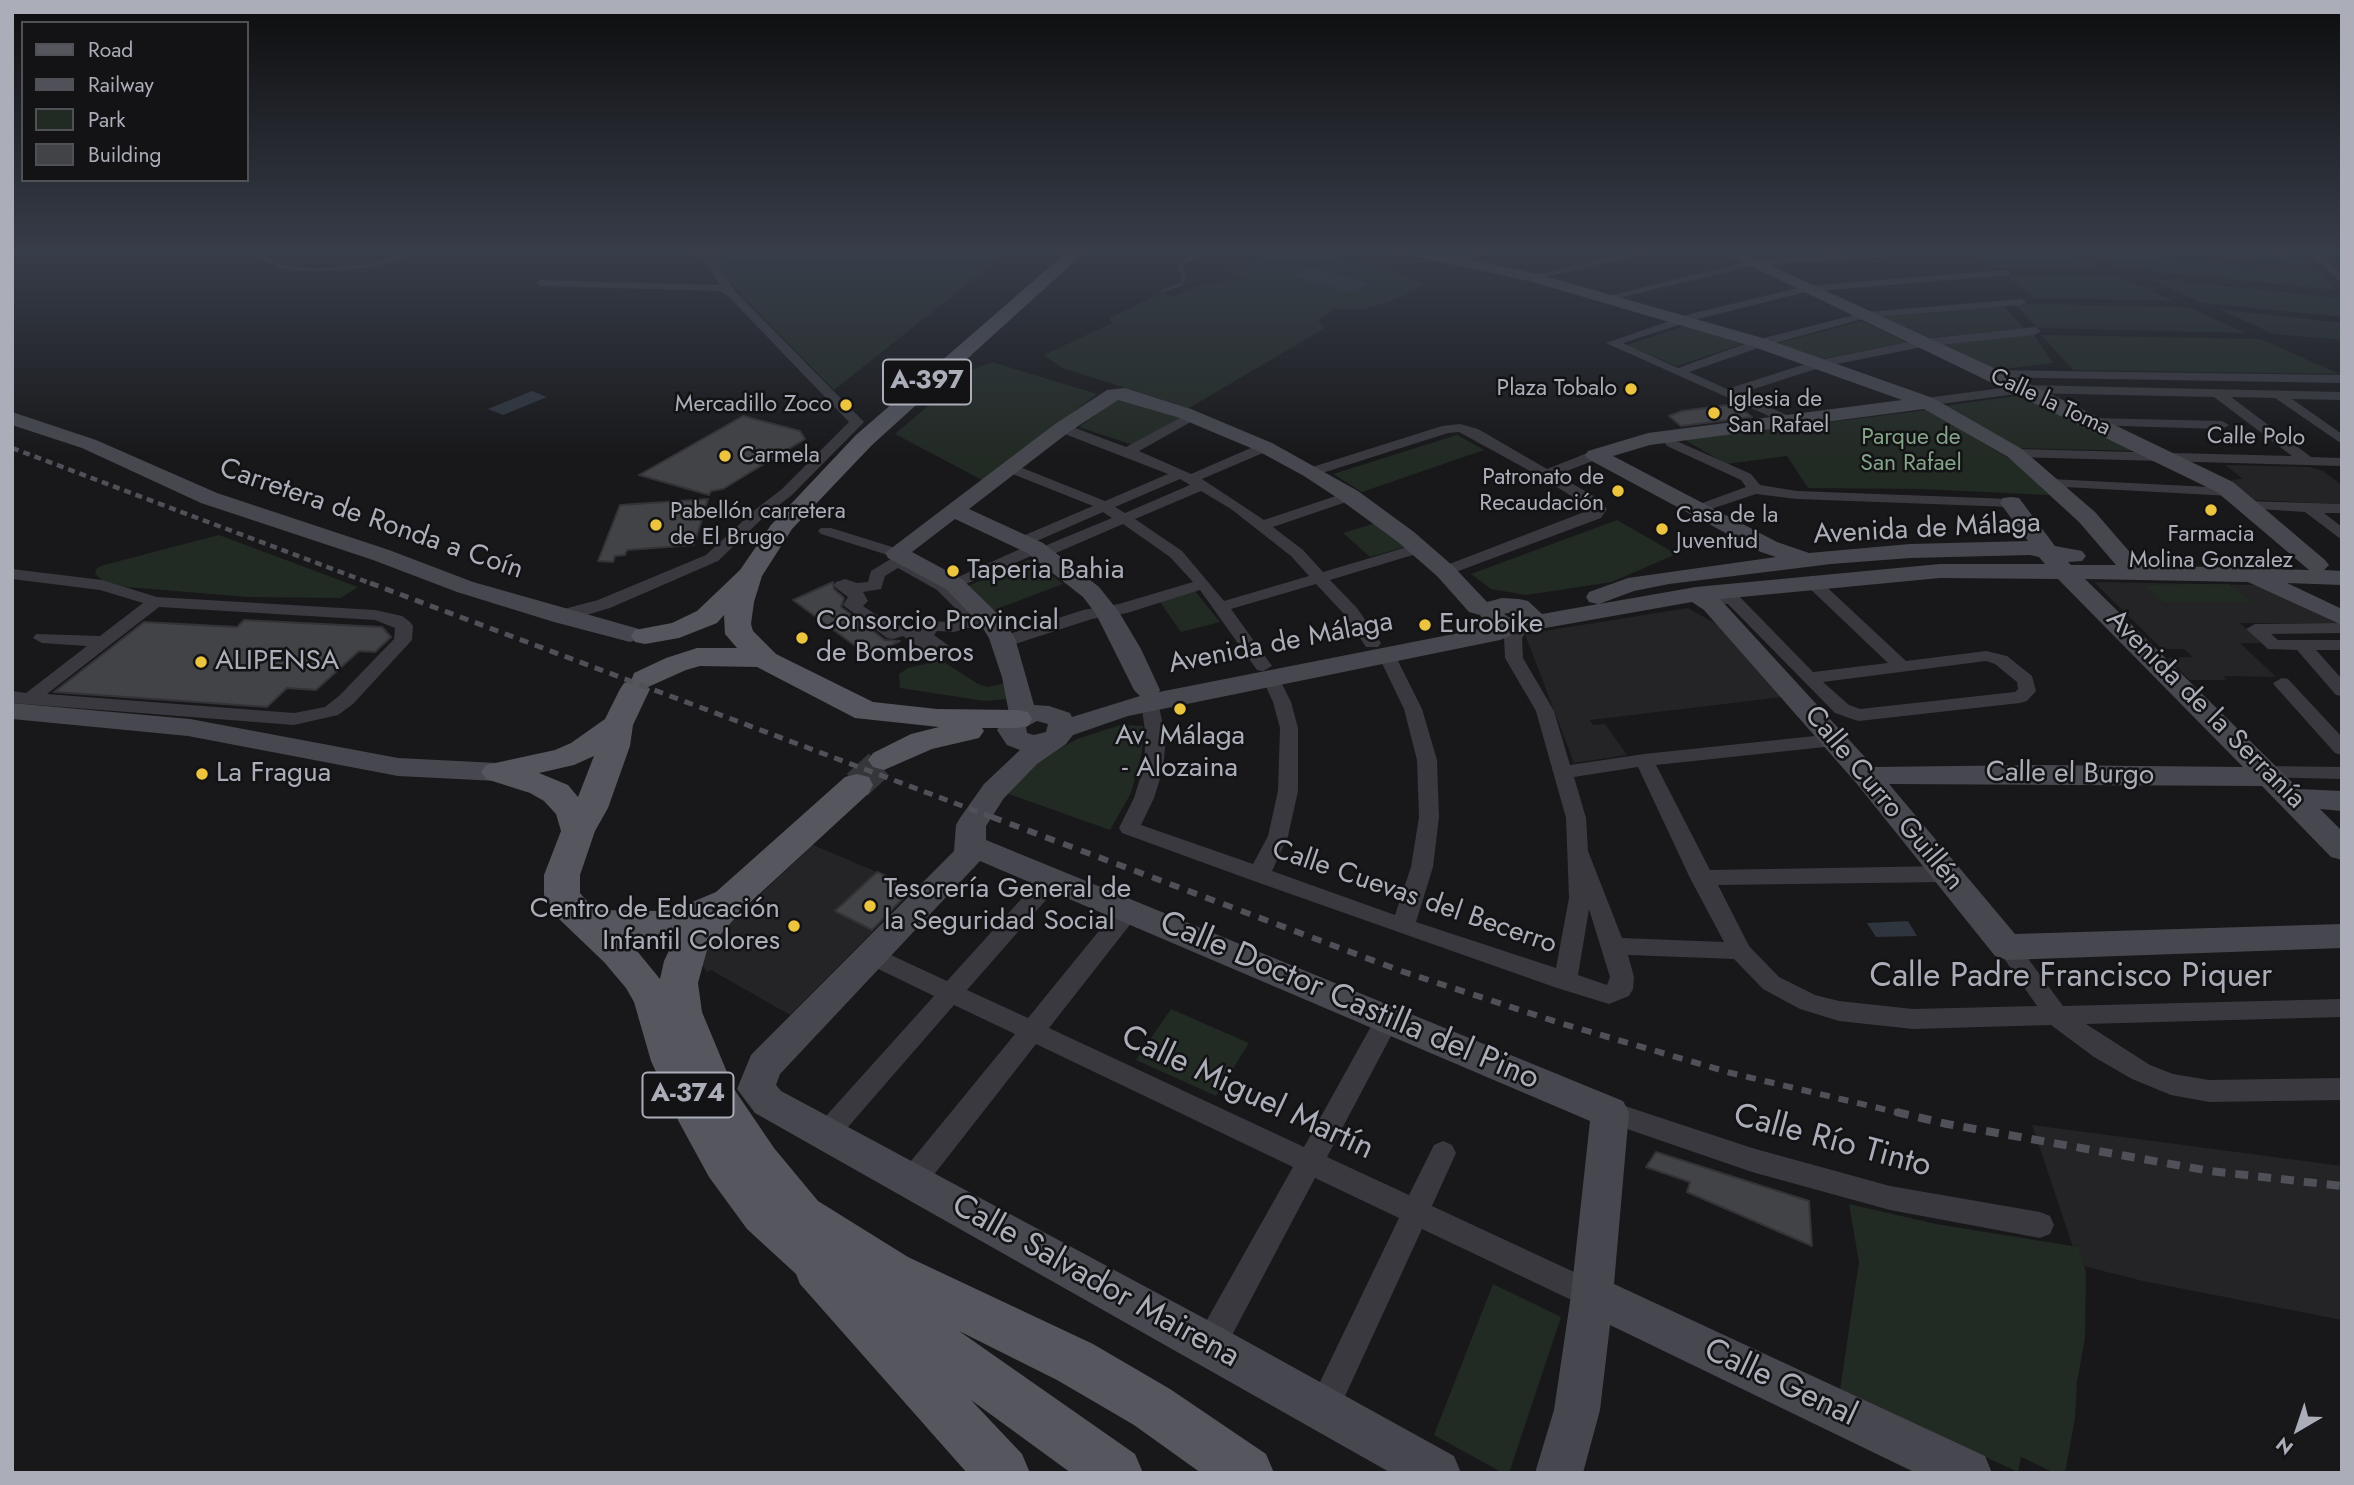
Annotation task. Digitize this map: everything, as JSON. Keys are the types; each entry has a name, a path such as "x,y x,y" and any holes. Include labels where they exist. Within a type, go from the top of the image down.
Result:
{"main road":[{"name":"A-397","path":"744,582 783,527 864,440 998,320"},
{"path":"638,635 679,630 695,624 744,582"},
{"path":"639,684 676,664 706,656 719,649 722,625 744,582"},
{"path":"744,582 737,624 739,634 766,660"},
{"path":"638,635 706,656 746,656 766,660 866,711 883,735 884,760 922,741 942,735 976,730 1034,732"},
{"path":"638,635 646,657 639,684 618,725 614,746 596,796 578,831 562,875 562,895 572,910 588,923 660,925 700,914 729,901 857,785"},
{"path":"866,711 1034,732"},
{"path":"497,772 563,758 582,750 618,725"},
{"path":"497,772 525,779 556,793 572,811 578,831"},
{"name":"A-374","path":"729,901 691,943 683,961 679,983 682,1012 717,1098 805,1236"},
{"name":"A-374","path":"588,923 640,978 653,1000 672,1061 694,1109 725,1163 763,1214 805,1236 915,1329 1116,1473"},
{"path":"805,1236 838,1294 1003,1473"},
{"path":"805,1236 891,1273 1075,1362 1152,1406 1247,1473"}],"street":[{"path":"574,620 604,604 712,558 761,512 787,492 857,422 758,320"},
{"path":"1681,320 1612,343 1789,421"},
{"path":"1683,320 1760,343 1926,402 2015,453 2074,505 2126,565"},
{"path":"1678,372 1760,343 1849,320"},
{"name":"Calle la Toma","path":"1875,320 2169,459 2239,498 2317,565"},
{"path":"1728,393 1819,364 1922,343 2035,331"},
{"path":"1988,374 2342,379"},
{"path":"2251,377 2342,440"},
{"path":"1546,474 1595,454 1648,439 2024,389 2340,397"},
{"path":"2217,393 2307,461"},
{"path":"895,553 1062,428 1114,394 1135,397 1191,416 1265,447 1311,472 1350,496 1420,548 1478,607 1511,618"},
{"path":"1129,451 1191,416"},
{"name":"Carretera de Ronda a Coín","path":"12,418 98,449 209,498 369,551 476,591 574,620 638,635"},
{"path":"2092,422 2222,425"},
{"name":"Carretera de Ronda a Coín","path":"12,425 98,449"},
{"path":"1062,428 1129,451 1191,479 1263,525 1321,577 1380,649 1413,709 1427,760 1429,817 1422,867 1403,926"},
{"path":"1311,472 1447,429 1460,428 1473,432 1546,474 1594,502 1600,509 1596,515 1445,571"},
{"path":"1672,443 1746,477 1755,489"},
{"path":"954,584 1034,547 1104,507 1191,479 1265,447"},
{"name":"Calle Polo","path":"2015,453 2342,462"},
{"path":"1595,454 1699,509 1768,556"},
{"path":"1010,468 1125,517 1176,554 1204,584 1267,672 1282,702 1289,728 1289,769 1285,813 1278,836 1259,875"},
{"path":"1034,547 1125,517 1191,479"},
{"path":"2051,483 2342,509"},
{"path":"1699,509 1755,489 1815,496 2074,505"},
{"path":"1263,525 1350,496"},
{"name":"Avenida de la Serranía","path":"2011,503 2060,558 2342,849"},
{"path":"2309,508 2342,535"},
{"path":"954,510 1034,547 1069,573 1107,612 1128,649 1149,696"},
{"path":"826,531 895,553 954,584 991,621 1003,642 1034,732 971,825 970,851 872,956"},
{"path":"1221,607 1420,548"},
{"path":"1598,597 1628,585 1768,556 1831,557 1937,550 2030,548 2060,558"},
{"name":"Avenida de Málaga","path":"1511,618 1811,581 2060,558"},
{"name":"Avenida de Málaga","path":"1034,732 1087,702 1149,696 1380,649 1500,632 1511,618 1545,605 1693,581 1795,569 2060,558 2126,565 2342,578"},
{"path":"898,561 943,587 977,620 954,627 933,625 924,636 940,646 933,649 905,629 893,634 851,605 860,601 856,598 859,597 842,585 845,583 856,589 875,586 877,574 898,561"},
{"name":"Avenida de Málaga","path":"2126,565 2342,566"},
{"path":"2245,573 2339,618"},
{"path":"12,574 102,585 155,602 375,615 396,620 404,625 403,640 346,700 331,712 293,719 18,702"},
{"path":"1811,581 1902,666"},
{"path":"1003,642 1089,614 1107,612 1204,584"},
{"path":"1461,589 1497,601 1545,605"},
{"path":"1700,595 1733,600 1809,678 1842,709 1859,715 2020,697 2027,691 2025,680 2001,660 1993,657 1809,678"},
{"name":"Calle Curro Guillén","path":"1700,595 1867,777 2007,947 2057,1016 2103,1050 2141,1072 2171,1084 2209,1091 2342,1089"},
{"path":"18,702 104,642 155,602"},
{"name":"Calle Cuevas del Becerro","path":"1149,696 1156,738 1153,769 1144,798 1129,828 1565,982 1580,898 1580,855 1576,818 1545,711 1514,658 1511,618"},
{"path":"2339,618 2255,629 2274,645 2342,645"},
{"path":"41,638 104,642"},
{"path":"2302,645 2342,691"},
{"path":"2282,683 2342,749"},
{"path":"18,702 117,720 190,728 398,767 497,772"},
{"path":"266,744 293,719"},
{"path":"12,722 207,733"},
{"path":"1564,772 1644,760 1834,740"},
{"name":"Calle Padre Francisco Piquer","path":"1644,760 1740,951 1771,984 1808,1002 1839,1011 1913,1019 2342,1008"},
{"path":"2278,782 2342,773"},
{"name":"Calle el Burgo","path":"1867,777 1901,774 2040,774 2278,782 2342,801"},
{"name":"Calle Doctor Castilla del Pino","path":"970,851 983,850 1610,1112"},
{"path":"1565,982 1609,995 1621,989 1622,977 1615,946 1580,855"},
{"path":"1701,878 1947,874"},
{"path":"826,1134 1052,879"},
{"path":"912,1181 1128,911"},
{"path":"2007,947 2342,936"},
{"path":"1615,946 1740,951"},
{"name":"Calle Miguel Martín","path":"872,956 1592,1295"},
{"name":"Calle Salvador Mairena","path":"872,956 764,1066 756,1089 768,1102 1437,1473"},
{"path":"1210,1345 1388,1019"},
{"path":"1559,1473 1577,1410 1592,1295 1610,1112"},
{"name":"Calle Río Tinto","path":"1610,1112 1752,1160 1878,1194 2040,1225"},
{"path":"1323,1409 1443,1153"},
{"name":"Calle Genal","path":"1592,1295 1968,1473"}],"shaded area":[{"path":"532,391 547,397 503,415 488,409"},
{"path":"2225,465 2310,467 2323,471 2342,485 2342,504 2251,500 2231,480 2243,479"},
{"path":"2094,582 2257,585 2338,623 2240,623 2261,643 2240,643 2276,677 2223,676 2226,680 2190,680 2168,658 2193,657 2184,649 2162,649"},
{"path":"1688,608 1720,626 1783,697 1590,720 1593,725 1605,724 1627,755 1574,763 1525,634"},
{"name":"Centro de Educación Infantil Colores","path":"813,845 877,872 835,911 874,930 790,1015 711,970 707,972 697,957 727,921 748,906"},
{"path":"1908,921 1917,936 1876,937 1867,923"},
{"path":"2032,1125 2342,1166 2342,1320 2143,1281 2083,1266 2082,1274"}],"green space":[{"path":"766,320 922,320 834,390"},
{"path":"1110,320 1318,320 1325,328 1189,408 1062,368 1044,355 1112,323"},
{"path":"1888,320 2017,320 2024,328 1926,338"},
{"path":"2030,320 2218,320 2246,333 2037,328"},
{"path":"2243,320 2342,323 2342,340 2274,334"},
{"path":"1862,321 1906,342 1821,359 1775,344"},
{"path":"1684,326 1742,344 1677,366 1627,345"},
{"path":"2034,335 2053,363 1995,370 1940,345"},
{"path":"2041,335 2260,339 2340,374 2073,370"},
{"path":"992,362 1097,394 982,480 895,434 971,370"},
{"path":"2024,395 2138,451 2014,448 1943,406"},
{"path":"1119,397 1182,417 1133,445 1079,427"},
{"name":"Parque de San Rafael","path":"1927,410 2015,462 2049,495 1922,489 1808,488 1787,456 1726,464 1685,440"},
{"path":"1457,435 1484,450 1362,492 1333,474"},
{"path":"1617,520 1676,554 1612,582 1526,595 1491,589 1471,574"},
{"path":"1379,522 1409,546 1370,557 1343,533"},
{"path":"219,535 358,587 341,598 248,597 126,587 103,581 95,574 97,568 104,565"},
{"path":"1031,559 1063,584 994,610 968,586"},
{"path":"2229,584 2251,602 2164,602 2144,585"},
{"path":"1195,591 1220,622 1181,632 1160,602"},
{"path":"941,660 978,684 988,687 1006,683 1008,699 985,701 900,688 899,674 908,668"},
{"path":"1120,725 1143,726 1142,752 1131,793 1110,830 1006,793 1030,769 1057,750 1077,739"},
{"path":"1171,1009 1249,1043 1216,1096 1136,1060"},
{"path":"1849,1204 1936,1224 2078,1247 2086,1272 2085,1338 2065,1473 2055,1473 2021,1457 2018,1472 1840,1390 1859,1262"},
{"path":"1493,1284 1561,1317 1509,1473 1503,1473 1434,1435"}],"building":[{"name":"Iglesia de San Rafael","path":"1735,404 1752,417 1681,426 1669,416 1682,411"},
{"name":"Carmela","path":"743,416 800,431 805,439 723,489 711,491 709,495 639,475"},
{"name":"Pabellón carretera de El Brugo","path":"708,499 694,545 627,550 625,555 615,556 613,562 598,561 620,505"},
{"path":"833,582 834,589 844,598 841,607 885,640 900,641 869,656 793,600"},
{"name":"ALIPENSA","path":"244,620 382,627 391,637 375,652 359,651 316,690 287,688 267,707 54,692 144,622 237,627"},
{"name":"Tesorería General de la Seguridad Social","path":"877,872 913,888 872,930 835,911"},
{"path":"1656,1152 1809,1201 1812,1246 1687,1192 1690,1182 1646,1167"}],"tunnel":[{"path":"857,785 884,760"}],"railway":[{"path":"12,448 375,585"},
{"path":"370,583 997,819"},
{"path":"992,817 1401,971 1560,1023 1731,1073 1904,1114"},
{"path":"1896,1112 1947,1124 2210,1171 2342,1186"}],"place":[{"name":"Plaza Tobalo","path":"1631,389"},
{"name":"Mercadillo Zoco","path":"846,405"},
{"name":"Iglesia de San Rafael","path":"1714,413"},
{"name":"Carmela","path":"725,456"},
{"name":"Patronato de Recaudación","path":"1618,491"},
{"name":"Farmacia Molina Gonzalez","path":"2211,510"},
{"name":"Pabellón carretera de El Brugo","path":"656,525"},
{"name":"Casa de la Juventud","path":"1662,529"},
{"name":"Taperia Bahia","path":"953,571"},
{"name":"Eurobike","path":"1425,625"},
{"name":"Consorcio Provincial de Bomberos","path":"802,638"},
{"name":"ALIPENSA","path":"201,662"},
{"name":"Av. Málaga - Alozaina","path":"1180,709"},
{"name":"La Fragua","path":"202,774"},
{"name":"Tesorería General de la Seguridad Social","path":"870,906"},
{"name":"Centro de Educación Infantil Colores","path":"794,926"}]}
